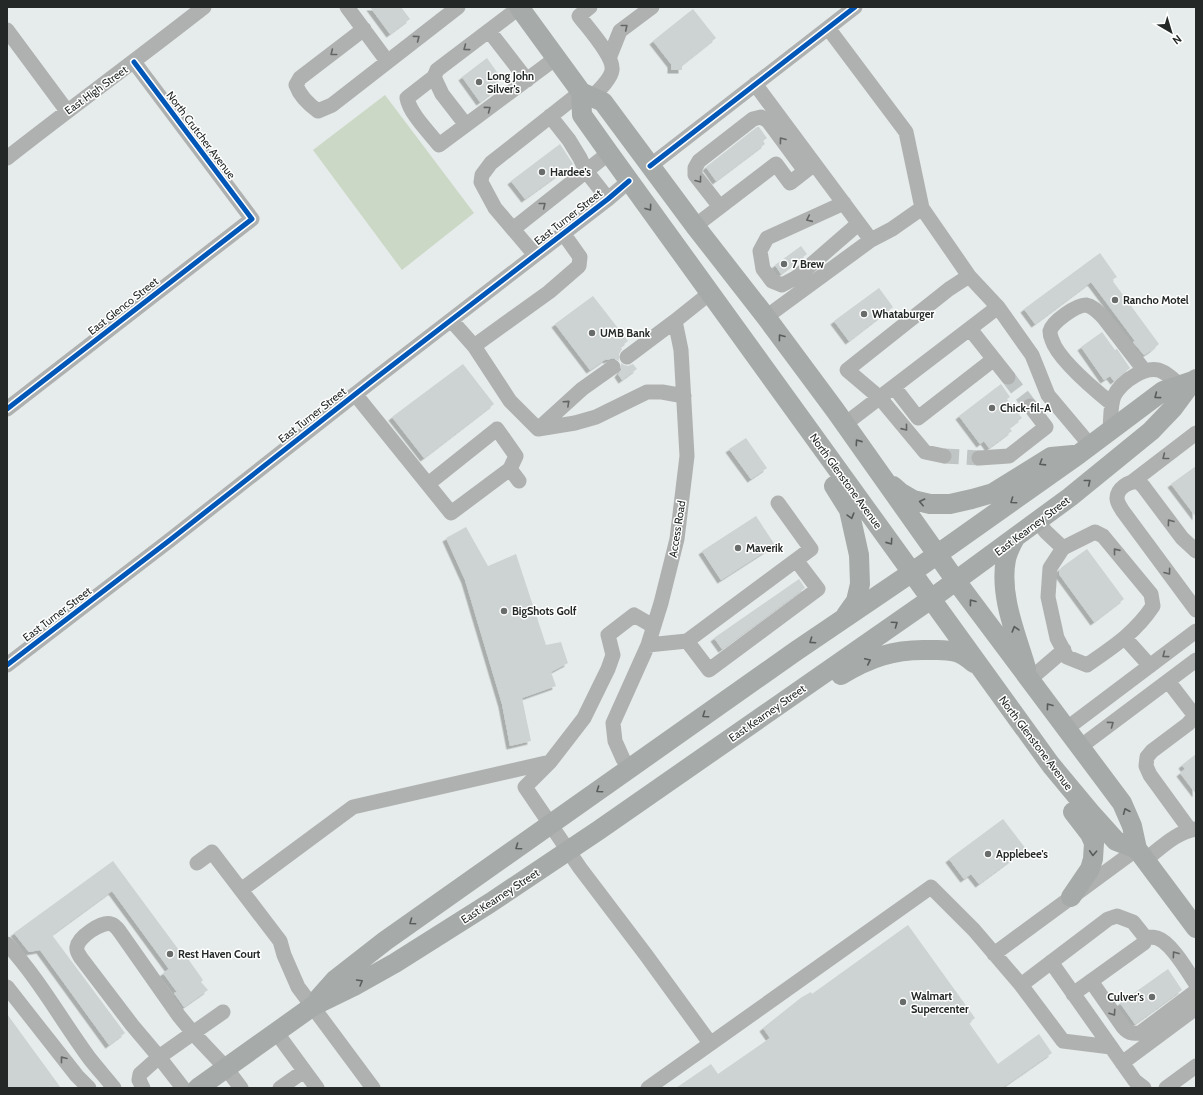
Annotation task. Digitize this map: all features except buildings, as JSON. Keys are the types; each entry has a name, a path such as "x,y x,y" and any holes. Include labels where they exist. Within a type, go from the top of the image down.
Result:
{"main road":[{"path":"520,7 556,58 587,95 603,102 845,424 936,555 1122,803 1132,826 1141,854 1196,928"},
{"path":"587,95 582,115 594,117 602,122 608,127 636,162 650,166"},
{"name":"North Glenstone Avenue","path":"582,115 1051,765 1116,841 1141,854"},
{"path":"629,181 638,181 650,188 696,247 705,251 715,252"},
{"path":"728,317 753,374 840,494 849,510 859,555 860,584 856,601 844,619"},
{"name":"East Kearney Street","path":"313,1006 335,980 385,941 796,651 911,573 1085,450 1162,391 1192,382"},
{"name":"East Kearney Street","path":"198,1088 313,1006 354,986 395,963 490,903 568,851 931,599 1070,497 1151,431 1173,408 1192,382"},
{"path":"880,474 900,493 913,500 930,504 950,504 972,500 993,493 1051,457 1085,450"},
{"path":"1014,538 1006,559 1006,594 1029,680"},
{"path":"599,830 690,782 852,668 873,658 889,653 907,650 945,650 957,652 979,666"},
{"path":"1029,734 1052,784 1090,834 1094,843 1093,859 1090,869 1071,897"}],"street":[{"name":"East High Street","path":"7,158 204,7"},
{"path":"347,7 387,61"},
{"path":"520,7 437,70 434,78 407,98 408,103 418,119 440,145 556,58"},
{"path":"535,255 495,208 481,182 482,175 491,163 550,116 604,85 612,70 610,56 579,16 590,7"},
{"path":"610,56 620,31 652,7"},
{"path":"650,166 855,7"},
{"path":"364,29 300,78 296,85 307,103 318,111 332,105 449,10"},
{"path":"828,28 906,132 922,208 969,276 998,308 1032,355 1048,395 1085,450"},
{"path":"7,30 67,111"},
{"path":"489,31 527,80"},
{"name":"North Crutcher Avenue","path":"134,62 252,219"},
{"path":"434,78 442,94 466,125"},
{"path":"756,84 810,167"},
{"path":"550,116 569,140 586,171 608,199"},
{"path":"720,207 695,175 699,161 753,119 761,117 768,122 844,203 871,240"},
{"path":"513,229 609,153"},
{"path":"695,226 776,164 790,183 810,167"},
{"name":"East Turner Street","path":"7,665 170,540 355,394 608,199 629,181"},
{"path":"844,203 767,238 760,251 763,269 772,281 782,285 797,277 858,224"},
{"path":"766,317 871,240 892,229 922,208"},
{"name":"East Glenco Street","path":"7,409 252,219"},
{"path":"474,346 549,292 579,266 580,257 563,234"},
{"path":"944,456 925,452 880,398 847,370 949,289 969,276"},
{"path":"627,356 710,293"},
{"path":"1112,404 1093,388 1060,355 1051,340 1050,331 1055,323 1079,306 1087,305 1095,309 1103,317 1144,370"},
{"path":"845,424 998,308"},
{"path":"451,320 474,346 510,401 538,429"},
{"name":"Access Road","path":"630,768 623,759 615,741 613,723 648,645 661,604 677,539 687,456 681,350 675,321"},
{"path":"970,329 1008,377"},
{"path":"894,387 918,418 994,359"},
{"path":"538,429 582,389 613,367"},
{"path":"1110,430 1114,396 1122,386 1144,370 1154,369 1163,371 1192,382"},
{"path":"538,429 575,423 596,417 647,392 662,392 684,396"},
{"path":"355,394 451,513 514,475 516,456 497,429 428,484"},
{"path":"979,458 1009,456 1046,427 1030,406"},
{"path":"1196,433 1132,482 1124,486 1119,490 1116,496 1117,502 1196,610"},
{"path":"1132,482 1138,482 1143,486 1179,534 1196,551"},
{"path":"648,645 687,640 812,549 778,503"},
{"path":"1037,521 1062,548"},
{"path":"1095,532 1103,536 1151,594 1153,606 1146,617 1125,638 1087,665 1067,657 1057,638 1048,597 1050,568 1062,548 1095,532"},
{"path":"687,640 709,670 818,589 796,560"},
{"path":"653,626 634,615 608,635 613,655 608,669 584,718 550,762 525,787 580,868 710,1043"},
{"path":"1066,729 1196,631"},
{"path":"1125,638 1150,666"},
{"path":"1029,680 1064,650"},
{"path":"1080,747 1196,660"},
{"path":"994,954 1071,897 1141,854 1178,834 1193,829 1150,774 1146,766 1147,758 1152,751 1188,724 1196,715 1168,682"},
{"path":"240,890 353,807 550,762"},
{"path":"197,863 212,852 280,941 284,955 298,987 373,1088"},
{"path":"648,1088 931,887 974,930 1021,985 1063,1041 1111,1047"},
{"path":"1021,985 1108,919 1117,916 1132,922 1145,937 1156,938 1164,942 1171,949 1196,984"},
{"path":"183,1088 132,1025 81,958 77,950 79,941 98,926 104,923 110,923 115,926 179,1016 226,1068 241,1088"},
{"path":"1073,994 1144,943 1145,937"},
{"path":"7,944 50,999 91,1059 114,1088"},
{"path":"1050,962 1122,1063 1135,1086"},
{"path":"1091,981 1123,1027 1127,1032 1133,1034 1140,1033 1196,991"},
{"path":"7,987 77,1076 89,1088"},
{"path":"1122,1063 1196,1008"},
{"path":"143,1088 139,1080 140,1074 159,1057 223,1012"},
{"path":"276,1032 317,1088"},
{"path":"1166,1088 1196,1066"},
{"path":"280,1088 304,1071"}],"green space":[{"path":"385,95 474,213 402,270 313,150"}],"tunnel":[{"path":"1008,377 1030,406"},
{"path":"944,456 979,458"}],"cycle path":[{"path":"650,166 855,7"},
{"path":"7,409 252,219 134,62"},
{"path":"7,665 170,540 372,381 608,199 629,181"}],"place":[{"name":"Long John Silver's","path":"479,82"},
{"name":"Hardee's","path":"542,172"},
{"name":"7 Brew","path":"784,264"},
{"name":"Rancho Motel","path":"1115,300"},
{"name":"Whataburger","path":"864,314"},
{"name":"UMB Bank","path":"592,333"},
{"name":"Chick-fil-A","path":"992,408"},
{"name":"Maverik","path":"738,548"},
{"name":"BigShots Golf","path":"504,611"},
{"name":"Applebee's","path":"988,854"},
{"name":"Rest Haven Court","path":"170,954"},
{"name":"Culver's","path":"1152,997"},
{"name":"Walmart Supercenter","path":"903,1002"}]}
